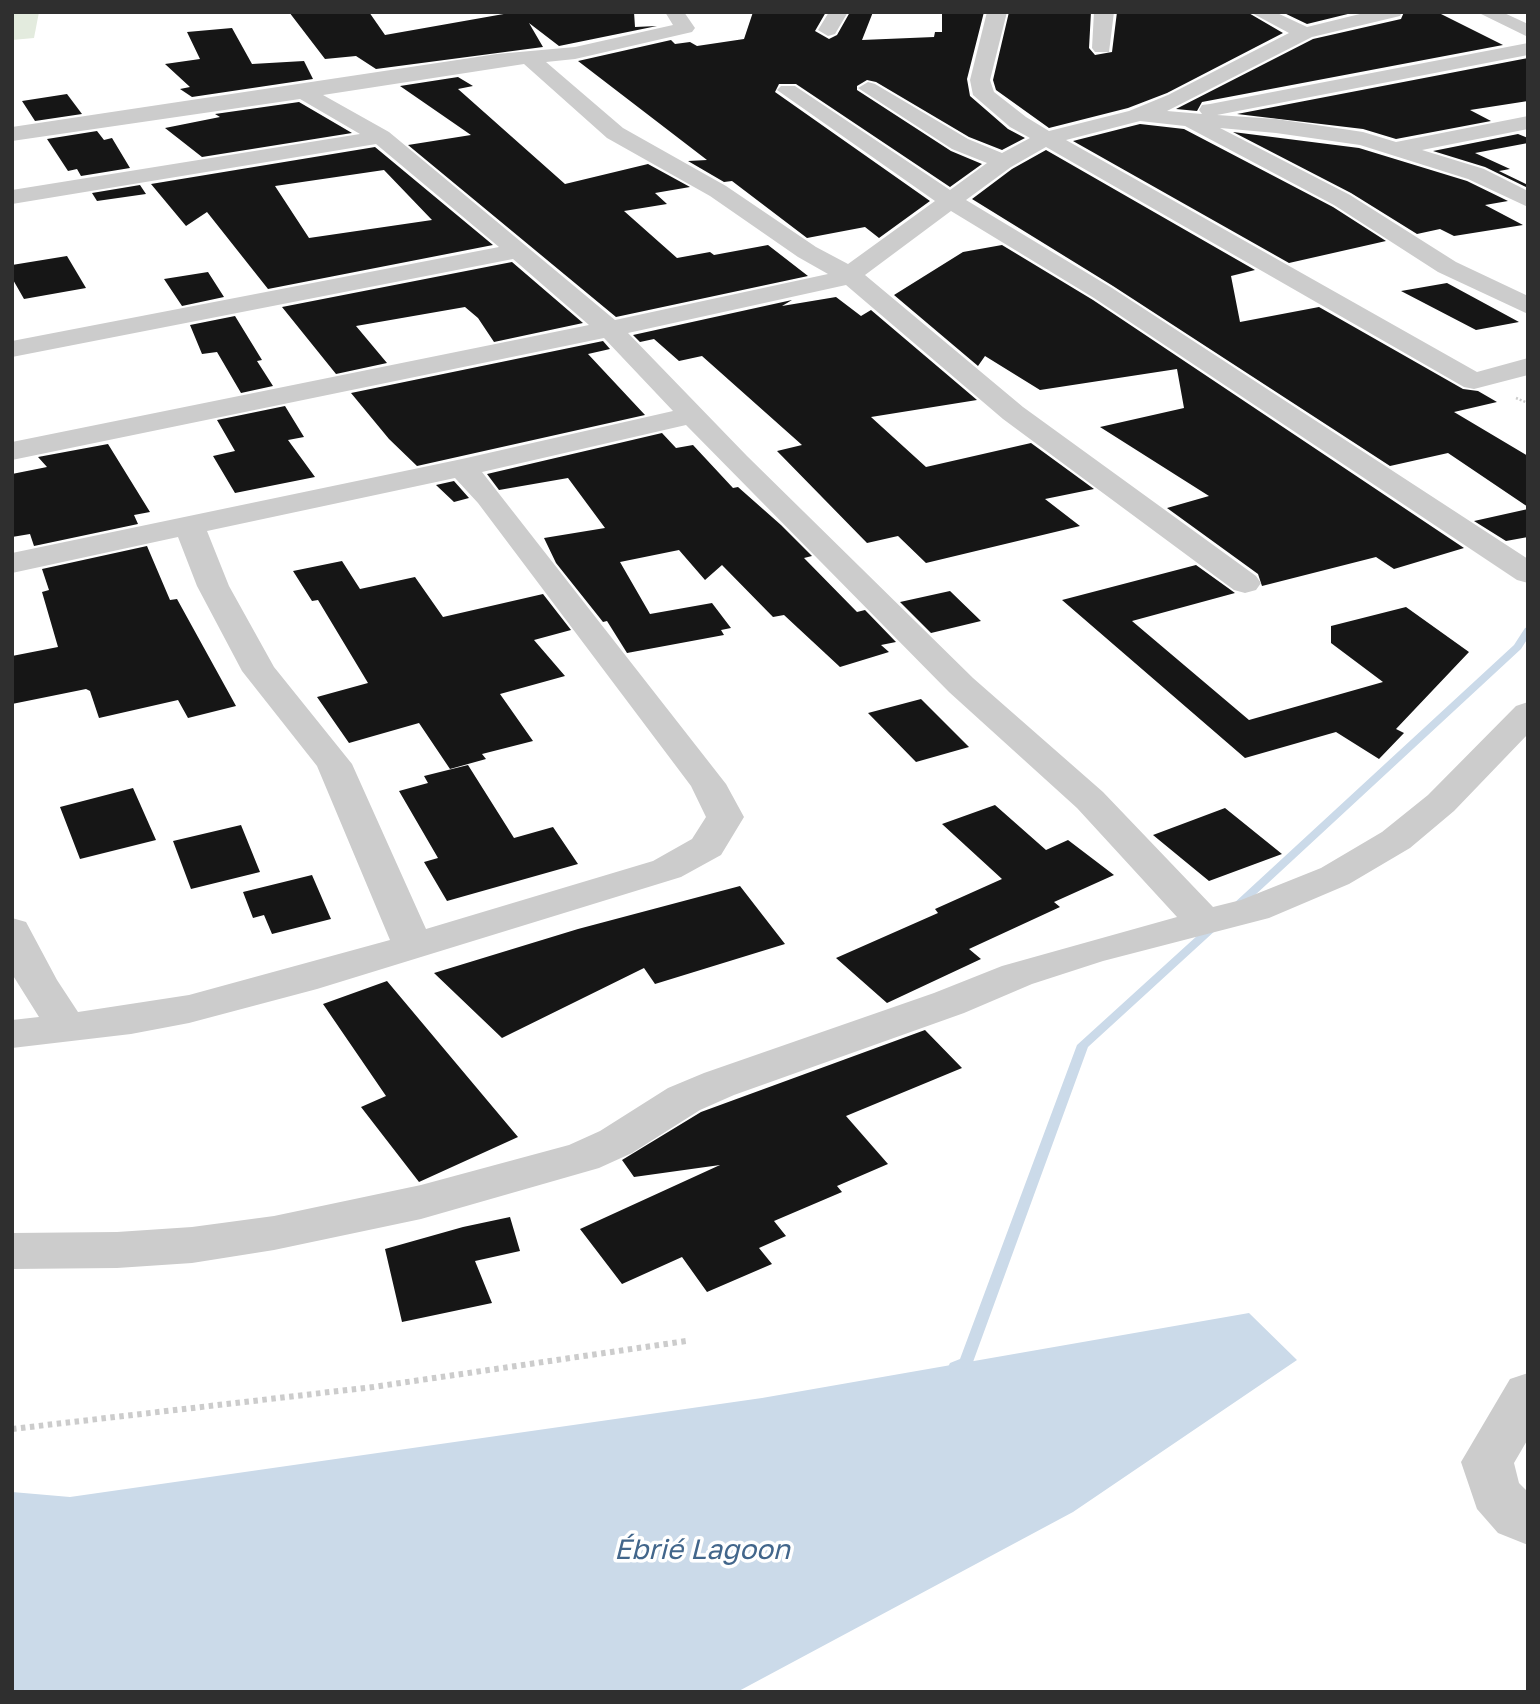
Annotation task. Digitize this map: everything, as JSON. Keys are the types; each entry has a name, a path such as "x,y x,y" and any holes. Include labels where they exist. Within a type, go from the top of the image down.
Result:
{"street":[{"path":"12,134 528,57 575,53 685,27 674,12"},
{"path":"828,30 839,12"},
{"path":"997,12 980,80 984,95 997,108 1474,380 1528,366"},
{"path":"1102,47 1104,12"},
{"path":"1259,12 1305,33"},
{"path":"12,451 789,294 849,275 1003,162 1046,138 1136,116 1210,85 1268,50 1305,33 1393,12"},
{"path":"1486,12 1528,31"},
{"path":"1182,118 1528,49"},
{"path":"528,57 615,133 718,191 807,252 849,275 1013,413 1245,583"},
{"path":"868,88 960,144 1003,162"},
{"path":"788,90 949,200 1126,308 1528,573"},
{"path":"303,92 381,138 610,329 961,685 1090,800 1203,922"},
{"path":"1136,116 1329,133 1398,148 1476,174 1528,200"},
{"path":"1182,118 1342,200 1447,267 1528,306"},
{"path":"1398,148 1528,122"},
{"path":"12,197 381,138"},
{"path":"12,349 518,251"},
{"path":"12,563 463,468 692,415"},
{"path":"12,1034 131,1020 189,1009 302,980 667,869 707,847 725,817 708,784 489,497 463,468"},
{"path":"189,524 213,586 259,671 334,764 413,945"},
{"path":"12,1251 117,1250 192,1245 274,1233 408,1205 583,1157 617,1142 684,1099 719,1084 950,1003 1017,975 1089,952 1255,909 1335,876 1396,840 1441,803 1528,713"},
{"path":"12,931 37,982 66,1026"},
{"path":"1528,1393 1487,1462 1496,1493 1517,1517 1528,1522"}],"path":[{"path":"12,1429 373,1387 686,1342"}],"shaded area":[{"path":"12,12 39,12 34,38 12,40"}],"water":[{"name":"Ébrié Lagoon","path":"1249,1313 1297,1360 1073,1512 737,1692 12,1692 12,1492 70,1497 762,1398"}],"building":[{"path":"289,12 369,12 385,35 515,12 634,12 635,27 657,26 559,46 529,23 543,47 376,69 356,56 325,59"},
{"path":"753,12 826,12 815,31 829,39 837,35 850,12 873,12 862,40 934,37 935,32 942,32 942,12 984,12 967,79 970,96 1008,129 1025,138 1002,150 969,137 876,82 867,80 857,86 857,90 951,151 982,164 950,187 796,84 779,84 775,92 930,201 879,238 865,227 807,238 732,181 724,182 688,161 707,160 578,61 671,40 675,44 690,42 697,46 744,39"},
{"path":"1009,12 1091,12 1089,48 1095,55 1112,52 1117,12 1247,12 1283,33 1167,93 1128,108 1049,128 996,90 993,80"},
{"path":"1282,12 1356,12 1307,24"},
{"path":"1404,12 1437,12 1503,45 1202,102 1197,111 1176,109 1313,39 1401,19"},
{"path":"232,28 252,64 304,61 313,79 192,97 180,89 190,87 165,64 200,59 187,32"},
{"path":"1528,58 1528,101 1470,110 1491,121 1396,139 1363,129 1237,114"},
{"path":"458,77 473,86 458,89 565,184 648,164 690,187 655,193 667,204 624,211 677,258 710,252 714,255 768,245 808,276 616,317 408,145 471,135 400,86"},
{"path":"67,94 82,114 35,121 22,101"},
{"path":"299,102 352,133 202,157 165,128 220,117 215,114"},
{"path":"1140,124 1184,129 1333,207 1386,241 1289,263 1073,141"},
{"path":"97,131 104,140 112,138 130,168 81,176 77,169 68,171 47,139"},
{"path":"1233,132 1359,148 1467,181 1508,201 1485,205 1523,225 1454,236 1440,229 1417,234 1351,193"},
{"path":"1518,134 1528,138 1528,143 1475,153 1510,169 1499,171 1528,185 1528,188 1485,167 1433,151"},
{"path":"375,147 493,245 268,289 207,212 186,226 151,184","holes":["384,170 432,220 309,238 275,186"]},
{"path":"1046,150 1255,270 1231,276 1240,322 1319,307 1463,389 1478,391 1497,402 1454,412 1528,456 1528,507 1448,453 1390,466 1113,286 972,199 1012,169"},
{"path":"140,185 146,194 97,201 92,193"},
{"path":"1002,245 1093,300 1464,548 1394,569 1376,557 1262,586 1258,574 1167,508 1209,496 1100,427 1184,408 1177,369 1040,390 985,356 978,366 894,295 963,252"},
{"path":"67,256 86,288 24,299 12,278 12,265"},
{"path":"512,262 583,323 494,342 478,318 465,307 356,326 387,363 336,374 282,307"},
{"path":"208,272 224,297 182,306 164,279"},
{"path":"1447,283 1519,322 1476,330 1401,291"},
{"path":"836,297 861,316 871,310 977,400 871,417 926,467 1031,443 1094,489 1045,499 1080,526 926,563 898,536 867,543 777,451 802,445 702,356 679,361 654,339 640,342 633,335 792,300 782,306"},
{"path":"235,316 262,360 257,361 273,386 241,393 217,352 202,354 190,325"},
{"path":"603,341 610,349 588,354 645,415 417,466 389,439 351,393"},
{"path":"285,406 304,437 288,440 315,477 235,493 213,456 235,451 217,420"},
{"path":"662,433 676,448 693,445 733,488 738,487 781,525 812,556 804,558 857,612 865,610 896,642 881,645 889,652 840,667 784,615 773,617 722,565 705,580 679,550 620,562 650,614 712,603 731,628 721,630 724,635 627,653 607,621 603,622 556,563 544,538 605,528 568,478 499,490 487,474"},
{"path":"108,444 150,512 134,515 138,524 34,546 30,534 12,537 12,474 47,467 38,457"},
{"path":"454,481 469,498 454,502 436,485"},
{"path":"1528,509 1528,537 1506,541 1474,521"},
{"path":"147,546 170,600 177,599 236,706 188,718 178,700 99,718 90,691 86,689 12,704 12,656 58,647 42,592 49,590 42,569"},
{"path":"342,561 360,589 415,577 443,617 543,594 571,630 534,640 565,676 500,694 533,741 482,754 486,759 450,769 419,723 349,743 317,697 368,683 318,600 312,601 293,571"},
{"path":"1196,565 1235,593 1132,621 1249,720 1383,682 1331,643 1331,626 1406,607 1469,652 1396,729 1404,733 1379,759 1336,732 1245,758 1062,600"},
{"path":"950,591 981,621 931,633 900,602"},
{"path":"921,699 969,747 916,762 868,713"},
{"path":"468,765 514,838 553,827 578,864 447,901 424,862 438,858 399,791 428,783 424,776"},
{"path":"133,788 156,840 80,859 60,807"},
{"path":"995,805 1046,850 1068,840 1114,875 1054,902 1060,907 969,949 981,959 887,1003 836,958 938,913 935,909 1002,879 942,824"},
{"path":"1225,808 1282,854 1209,881 1153,835"},
{"path":"241,825 260,872 191,889 173,841"},
{"path":"312,875 331,919 272,934 264,915 253,918 243,892"},
{"path":"740,886 785,944 655,984 644,968 502,1038 434,973 578,929"},
{"path":"387,981 518,1137 419,1182 361,1107 386,1096 323,1004"},
{"path":"925,1030 962,1068 846,1116 888,1164 837,1186 842,1192 774,1221 786,1236 759,1248 772,1264 707,1292 682,1257 622,1284 580,1229 720,1165 634,1177 622,1160 701,1112"},
{"path":"510,1217 520,1251 475,1261 492,1303 402,1322 385,1249"}],"waterway":[{"path":"1236,907 1518,647 1528,630"},
{"path":"955,1367 966,1362 1083,1045 1213,927"}]}
